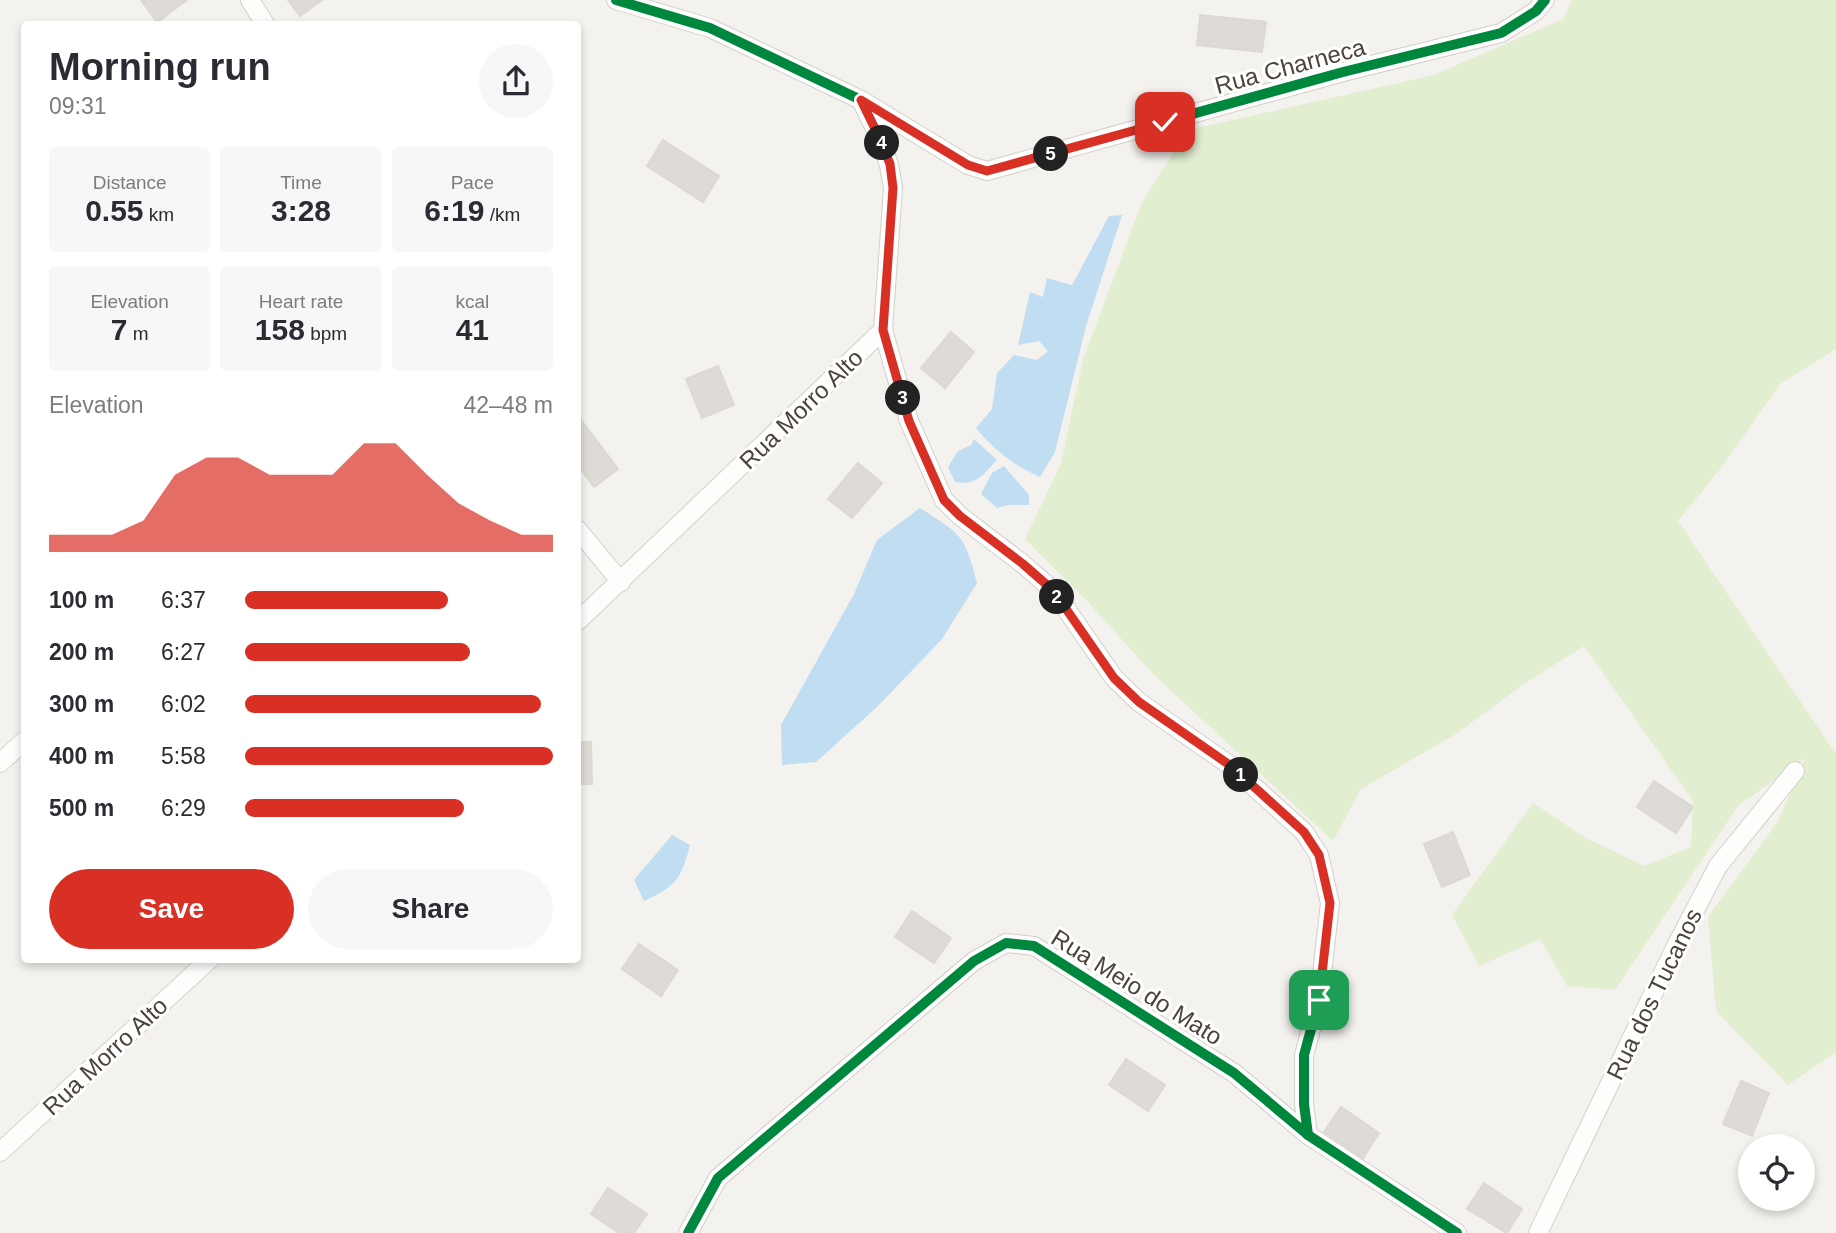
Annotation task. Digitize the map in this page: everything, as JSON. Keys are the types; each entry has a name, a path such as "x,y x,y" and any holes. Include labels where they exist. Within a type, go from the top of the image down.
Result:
{"street":[{"path":"250,0 263,21"},
{"name":"Rua Charneca","path":"616,0 710,28 861,100 968,165 987,171 1343,72 1501,33 1536,11 1545,0"},
{"name":"Rua Morro Alto","path":"581,618 883,330 893,188 890,164 861,100"},
{"path":"883,330 909,421 944,500 960,516 1047,585 1114,678 1139,702 1231,766 1304,832 1319,855 1330,903 1319,1000 1304,1055 1304,1104 1308,1135"},
{"path":"581,534 621,582"},
{"path":"0,763 21,744"},
{"name":"Rua dos Tucanos","path":"1538,1233 1670,958 1718,866 1795,771"},
{"name":"Rua Meio do Mato","path":"688,1233 718,1178 974,961 1006,943 1034,946 1234,1073 1308,1135 1457,1233"},
{"name":"Rua Morro Alto","path":"0,1152 206,963"}],"green space":[{"path":"1572,0 1836,0 1836,349 1780,384 1721,468 1678,521 1836,754 1836,1052 1788,1085 1716,1011 1708,917 1778,821 1805,758 1738,806 1615,990 1567,986 1540,939 1479,966 1452,915 1533,803 1586,838 1644,866 1691,847 1693,801 1584,646 1521,686 1456,734 1361,789 1333,841 1153,674 1087,601 1025,539 1061,464 1083,359 1143,200 1188,130 1434,75 1563,19"}],"water":[{"path":"1122,215 1086,326 1055,452 1040,477 1005,456 976,428 992,409 997,373 1014,355 1037,360 1048,351 1039,341 1018,345 1030,292 1043,297 1047,278 1072,285 1109,216"},
{"path":"974,439 997,460 974,481 955,482 948,467 958,451 971,445"},
{"path":"1004,466 1029,495 1029,505 997,508 981,494 992,473"},
{"path":"920,508 959,537 969,555 977,583 942,639 877,707 816,762 782,765 781,725 854,594 877,540"},
{"path":"672,835 690,845 684,866 670,886 644,901 634,880"}],"building":[{"path":"141,0 187,0 158,21"},
{"path":"288,0 322,0 300,16"},
{"path":"1200,15 1266,22 1262,52 1197,45"},
{"path":"663,140 719,176 703,202 647,166"},
{"path":"951,332 974,352 945,388 921,368"},
{"path":"718,366 734,405 702,418 686,379"},
{"path":"581,420 618,469 594,487 581,469"},
{"path":"858,463 882,483 852,518 828,499"},
{"path":"581,742 591,742 592,784 581,784"},
{"path":"1654,781 1693,807 1676,833 1637,807"},
{"path":"1453,832 1470,875 1442,887 1424,844"},
{"path":"912,911 951,938 934,963 895,937"},
{"path":"639,944 678,970 661,996 622,969"},
{"path":"1126,1059 1165,1085 1148,1111 1109,1085"},
{"path":"1741,1081 1769,1093 1753,1134 1723,1124"},
{"path":"1341,1107 1379,1133 1363,1158 1324,1132"},
{"path":"1484,1183 1522,1209 1507,1233 1467,1209"},
{"path":"608,1188 647,1214 634,1233 619,1233 591,1214"}],"cycle path":[{"path":"616,0 710,28 861,100 968,165 987,171 1343,72 1501,33 1536,11 1545,0"},
{"path":"883,330 909,421 944,500 960,516 1047,585 1114,678 1139,702 1231,766 1304,832 1319,855 1330,903 1319,1000 1304,1055 1304,1104 1308,1135"},
{"path":"688,1233 718,1178 974,961 1006,943 1034,946 1234,1073 1308,1135 1457,1233"}],"route":[{"path":"1165,122 987,171 968,165 861,100 890,164 893,188 883,330 909,421 944,500 960,516 1047,585 1114,678 1139,702 1231,766 1304,832 1319,855 1330,903 1319,1000"}]}
